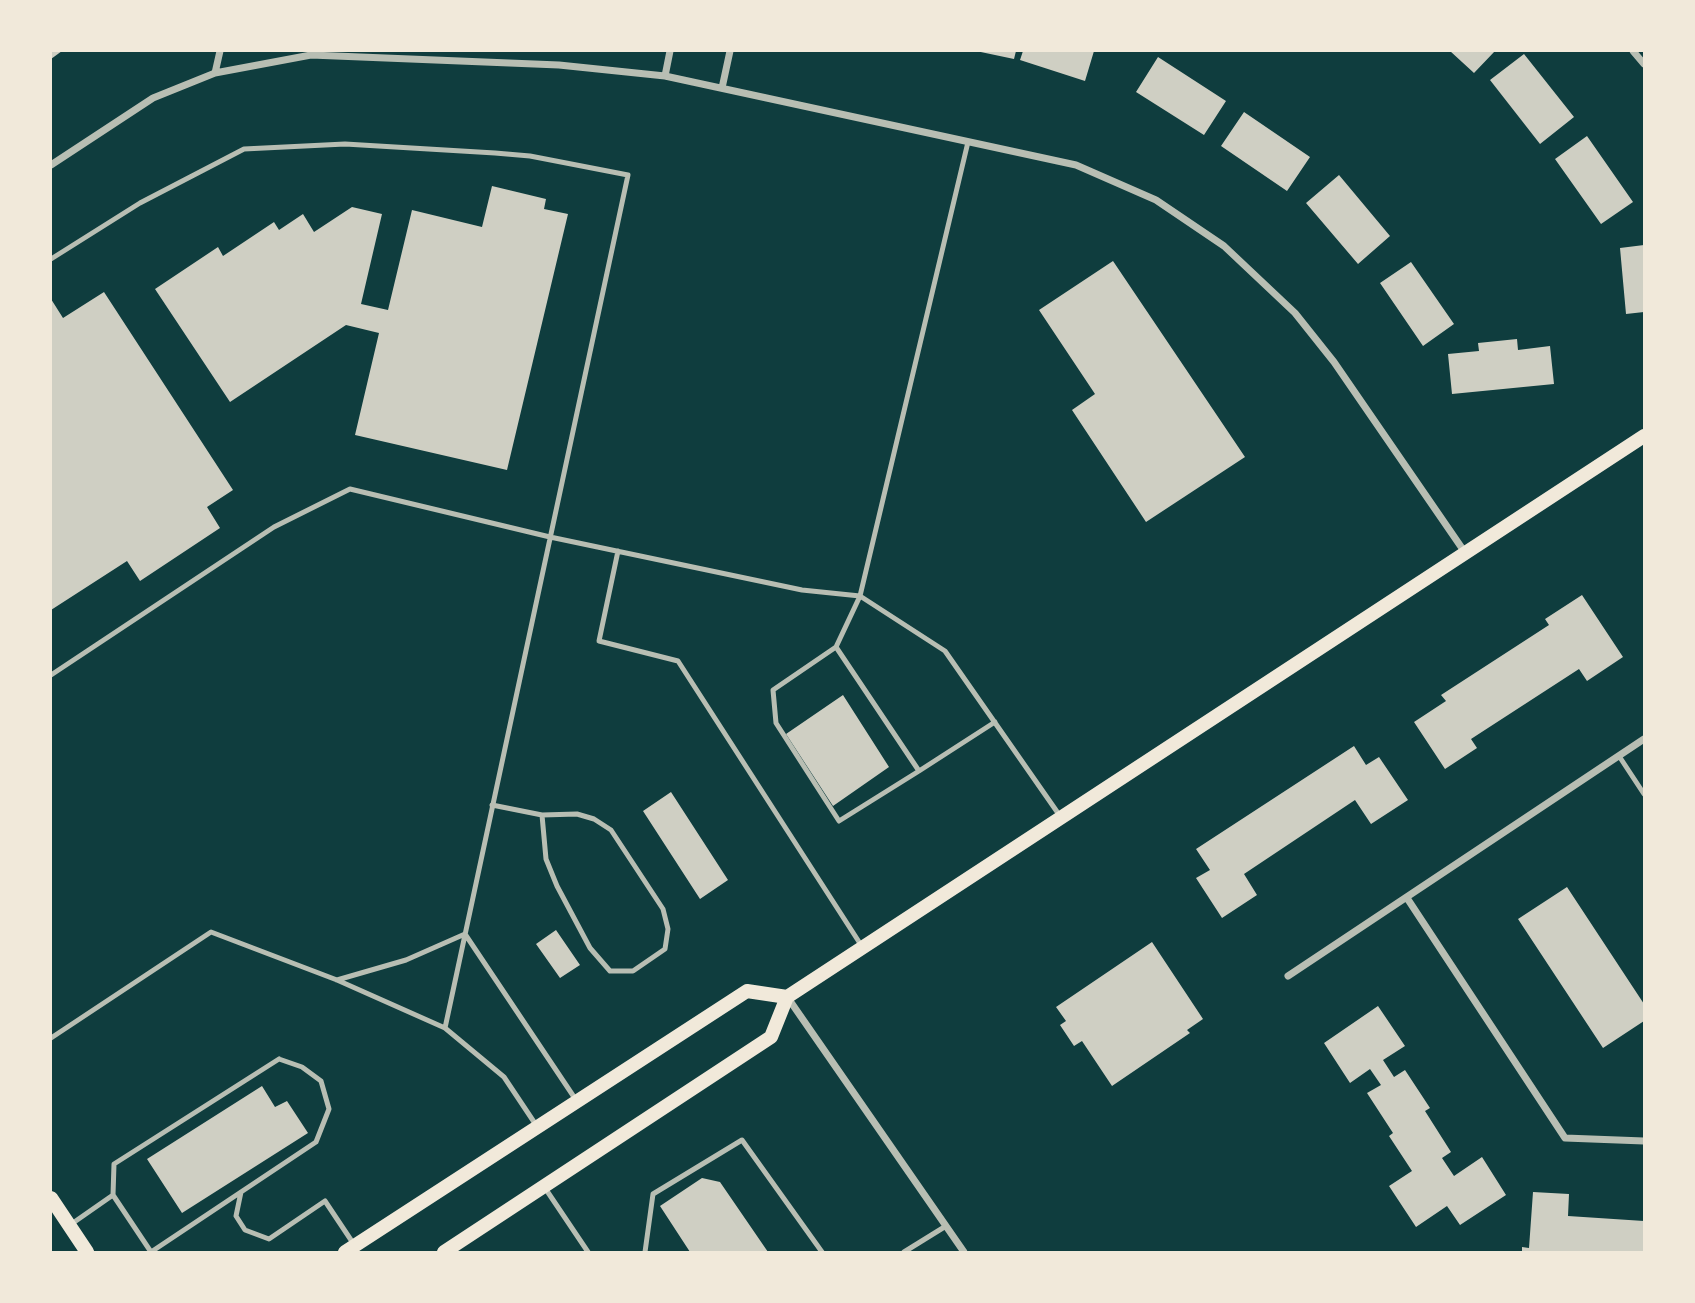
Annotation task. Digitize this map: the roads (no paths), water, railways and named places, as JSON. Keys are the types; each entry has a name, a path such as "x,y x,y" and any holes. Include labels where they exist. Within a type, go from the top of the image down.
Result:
{"main road":[{"path":"444,1252 771,1037 787,997 1644,436"},
{"path":"350,1249 747,991 787,997"},
{"path":"51,1198 87,1252"}],"street":[{"path":"215,73 220,51"},
{"path":"665,76 670,51"},
{"path":"722,88 730,51"},
{"path":"1633,51 1644,65"},
{"path":"51,165 153,97 215,73 311,55 559,65 665,76 1076,165 1156,200 1224,246 1295,313 1326,352 1466,554"},
{"path":"1288,975 1644,739"},
{"path":"1407,898 1565,1138 1644,1141"},
{"path":"787,997 964,1252"}],"lane":[{"path":"968,142 860,596 836,647 773,690 776,723 839,821 995,722"},
{"path":"51,259 140,203 244,149 345,144 495,153 530,156 628,175 445,1028"},
{"path":"51,675 274,527 350,489 550,537 802,590 860,596 945,651 1062,818"},
{"path":"618,551 598,641 678,661 863,948"},
{"path":"836,647 919,771"},
{"path":"1619,756 1644,794"},
{"path":"492,805 542,815 577,814 594,819 611,830 663,909 668,929 664,949 633,971 610,971 590,948 545,859 542,815"},
{"path":"51,1038 211,932 337,980 445,1028 504,1077 538,1128"},
{"path":"337,980 407,960 465,934"},
{"path":"465,934 577,1102"},
{"path":"279,1059 302,1067 321,1081 329,1110 316,1142 241,1192 152,1252 113,1195 114,1164 279,1059"},
{"path":"645,1252 653,1194 742,1140 822,1252"},
{"path":"544,1186 588,1252"},
{"path":"241,1192 236,1216 246,1230 269,1239 325,1201 350,1249"},
{"path":"69,1226 113,1195"},
{"path":"904,1252 946,1226"}]}
